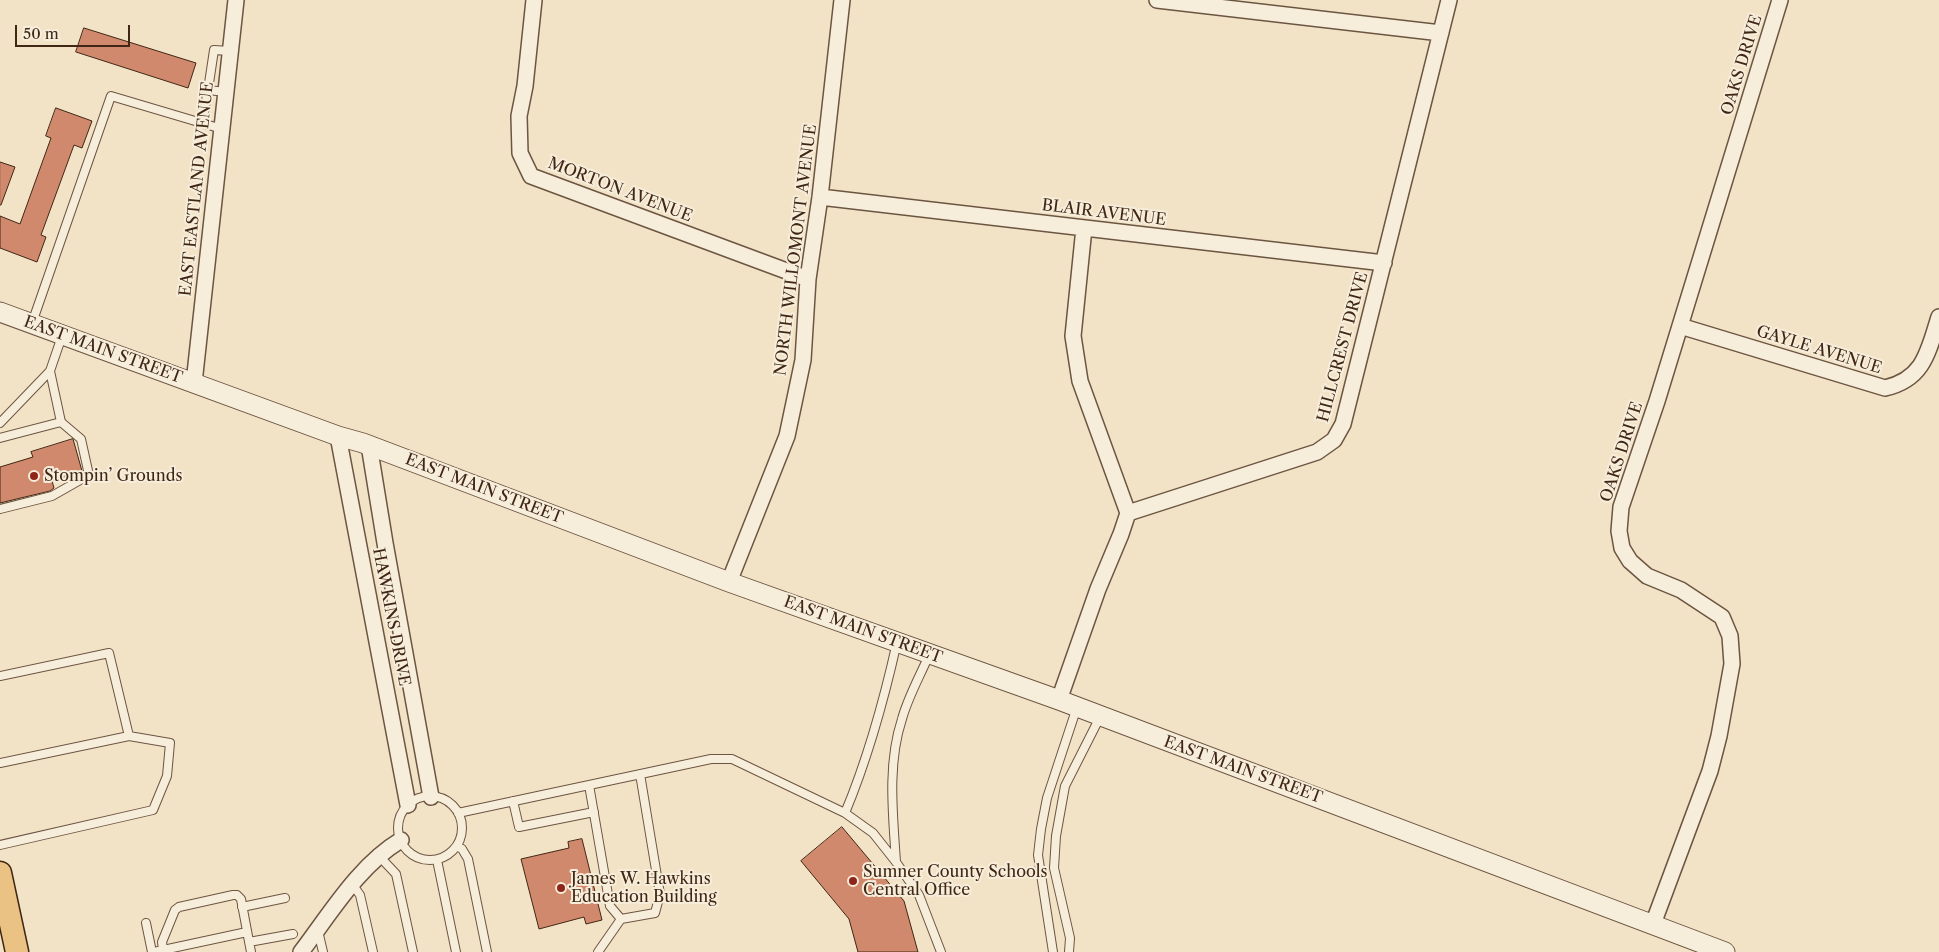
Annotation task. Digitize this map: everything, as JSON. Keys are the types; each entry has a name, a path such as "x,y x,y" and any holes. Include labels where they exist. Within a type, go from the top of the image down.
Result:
{"main road":[{"path":"0,873 10,943"}],"street":[{"name":"EAST EASTLAND AVENUE","path":"194,383 236,0"},
{"name":"MORTON AVENUE","path":"534,0 519,116 520,153 531,176 808,279"},
{"name":"NORTH WILLOMONT AVENUE","path":"729,582 787,436 803,360 808,279 820,197 842,0"},
{"path":"1157,0 1441,33"},
{"name":"HILLCREST DRIVE","path":"1128,513 1317,452 1334,440 1343,424 1449,0"},
{"name":"OAKS DRIVE","path":"1653,924 1710,771 1732,664 1730,636 1722,617 1681,590 1647,576 1630,561 1622,548 1619,531 1621,507 1680,326 1780,0"},
{"name":"BLAIR AVENUE","path":"820,197 1384,263"},
{"path":"1059,700 1098,589 1128,513 1080,381 1073,336 1084,228"},
{"name":"EAST MAIN STREET","path":"0,312 338,436 369,445 729,582 1059,700 1725,952"},
{"name":"GAYLE AVENUE","path":"1680,326 1885,388 1899,385 1915,374 1929,351 1939,318"},
{"name":"HAWKINS DRIVE","path":"338,436 408,805"},
{"name":"HAWKINS DRIVE","path":"369,445 431,796"},
{"path":"301,952 364,869 400,840"}],"lane":[{"path":"202,123 214,50 230,51"},
{"path":"208,90 226,92"},
{"path":"32,325 111,96 222,129"},
{"path":"0,423 50,372 62,336"},
{"path":"0,509 52,496 89,475 81,439 60,422 50,372"},
{"path":"0,438 60,422"},
{"path":"845,812 858,782 886,691 897,642"},
{"path":"0,676 108,653 129,736"},
{"path":"896,862 893,807 895,754 901,720 930,654"},
{"path":"1053,952 1038,855 1047,798 1077,707"},
{"path":"1069,952 1070,938 1054,868 1056,836 1066,786 1100,717"},
{"path":"0,763 129,736 170,743 166,776 153,810 0,845"},
{"path":"458,813 711,759 732,759 845,812 873,834 896,862 919,895 941,952"},
{"path":"598,952 621,919 655,913 660,894 640,774"},
{"path":"589,785 610,906 621,919"},
{"path":"431,796 447,801 458,813 462,822 462,833 456,846 446,856 437,860 419,859 405,848 400,840 398,830 399,821 408,805 423,797 431,796"},
{"path":"513,801 519,827 594,812"},
{"path":"456,846 462,849 468,859 487,952"},
{"path":"379,856 396,874 413,952"},
{"path":"437,860 456,952"},
{"path":"353,884 360,894 373,952"},
{"path":"163,950 162,942 178,907 237,895 241,900 251,952"},
{"path":"242,907 285,898"},
{"path":"146,923 153,952 248,932"},
{"path":"316,931 319,935 323,952"},
{"path":"250,942 293,934"}],"building":[{"path":"84,28 196,63 188,88 76,52"},
{"path":"56,108 92,121 82,148 74,145 41,235 46,237 37,262 0,248 0,216 20,224 51,138 46,136"},
{"path":"0,162 15,167 1,205 0,205"},
{"name":"Stompin’ Grounds","path":"73,439 82,471 52,481 54,488 50,491 0,503 0,467 33,457 31,452"},
{"name":"Sumner County Schools Central Office","path":"842,827 904,901 918,952 858,952 849,919 801,861"},
{"name":"James W. Hawkins Education Building","path":"582,839 602,920 586,924 584,917 539,929 521,859 569,848 568,842"}],"place":[{"name":"Stompin’ Grounds","path":"34,476"},
{"name":"Sumner County Schools Central Office","path":"853,881"},
{"name":"James W. Hawkins Education Building","path":"561,888"}]}
